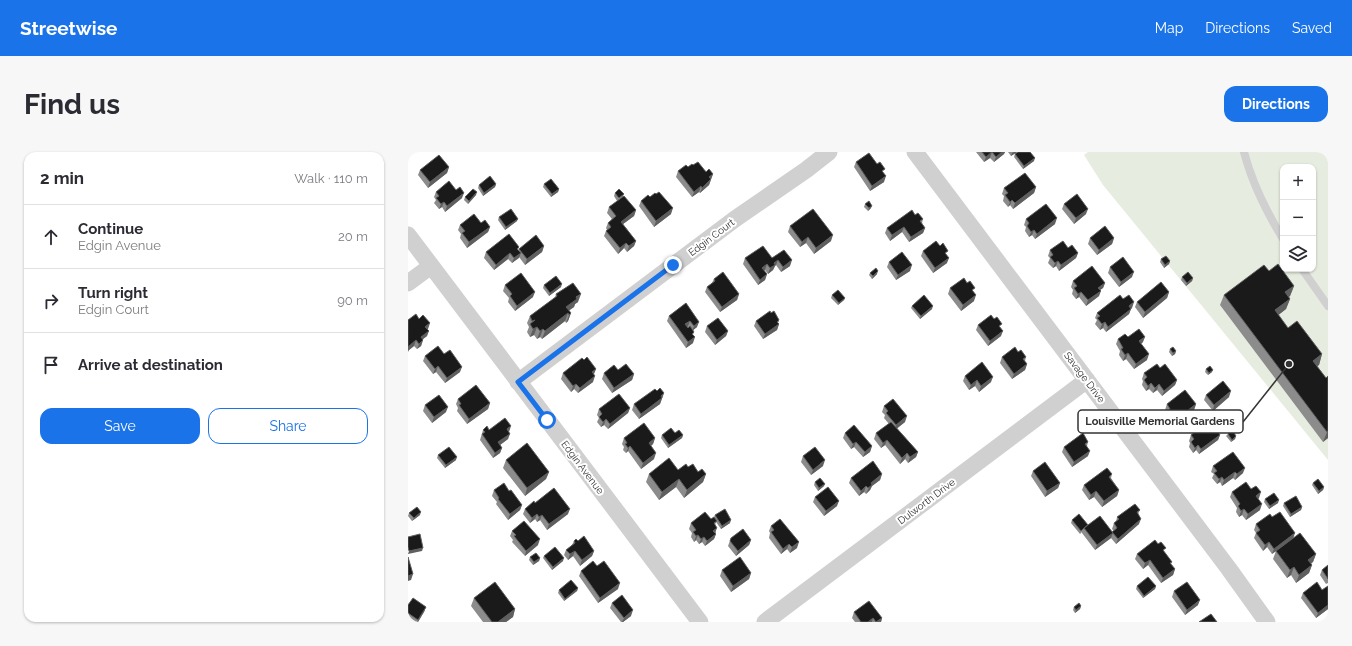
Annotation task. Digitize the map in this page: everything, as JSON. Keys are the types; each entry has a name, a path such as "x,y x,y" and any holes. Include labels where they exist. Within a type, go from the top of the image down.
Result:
{"street":[{"name":"Edgin Court","path":"518,382 735,219 806,170 829,152"},
{"name":"Savage Drive","path":"915,152 1229,569 1267,622"},
{"name":"Edgin Avenue","path":"408,235 700,622"},
{"path":"408,283 431,266"},
{"name":"Dulworth Drive","path":"765,622 1087,380"}],"lane":[{"path":"1244,152 1249,172 1267,213 1281,236"},
{"path":"1304,272 1328,306"}],"shaded area":[{"path":"1088,152 1328,152 1328,460 1103,185 1084,155"}],"building":[{"path":"982,152 992,152 986,157"},
{"path":"992,152 1002,152 996,157"},
{"path":"1018,152 1030,152 1035,158 1024,166 1015,154"},
{"path":"869,153 877,164 880,162 885,169 882,171 886,176 872,186 856,162"},
{"path":"439,155 449,167 430,182 420,170"},
{"path":"698,162 706,172 709,169 713,174 709,177 711,179 702,188 701,186 694,192 678,171 686,165 688,167"},
{"path":"1025,173 1036,187 1015,203 1012,200 1010,202 1005,195 1008,193 1004,188"},
{"path":"490,176 496,184 484,193 479,185"},
{"path":"551,179 559,189 552,194 544,184"},
{"path":"449,181 456,190 460,187 464,193 447,206 444,202 441,204 436,198 439,196 436,192"},
{"path":"473,189 477,192 469,201 465,197"},
{"path":"619,189 624,194 619,198 615,193"},
{"path":"659,192 673,208 656,221 641,201 648,195 650,197"},
{"path":"1077,194 1088,209 1076,218 1064,204"},
{"path":"624,196 636,210 621,222 636,241 629,246 626,243 620,248 606,231 611,227 608,223 616,216 609,207"},
{"path":"869,201 872,206 869,208 865,204"},
{"path":"1046,204 1057,218 1037,234 1034,230 1031,232 1027,226 1029,223 1026,219"},
{"path":"511,209 518,219 506,227 499,217"},
{"path":"813,209 833,235 816,248 808,237 802,242 790,226"},
{"path":"912,210 915,215 918,213 923,219 920,221 925,228 911,237 904,227 892,235 887,228"},
{"path":"474,214 481,223 485,220 490,227 469,242 462,233 465,231 460,225"},
{"path":"1105,226 1114,238 1099,250 1090,238"},
{"path":"509,234 519,247 517,249 521,253 514,258 510,253 496,265 486,252"},
{"path":"536,235 544,246 527,259 519,249"},
{"path":"936,241 940,246 943,243 948,251 945,253 949,258 935,268 923,251"},
{"path":"1063,241 1068,248 1072,245 1078,253 1061,265 1058,261 1055,263 1050,257 1053,255 1050,250"},
{"path":"763,246 772,258 784,250 792,260 783,267 778,260 774,263 775,265 770,268 767,264 762,268 767,274 760,280 745,258"},
{"path":"902,252 912,265 898,275 889,262"},
{"path":"1166,256 1170,261 1165,265 1161,259"},
{"path":"1123,257 1134,272 1121,282 1110,267"},
{"path":"1278,264 1280,267 1280,272 1284,272 1294,286 1285,292 1290,299 1275,310 1288,328 1297,321 1322,354 1313,361 1326,378 1328,376 1327,432 1224,295 1264,265 1269,271"},
{"path":"1092,266 1105,283 1098,288 1101,291 1088,300 1081,292 1078,294 1074,288 1077,286 1073,281"},
{"path":"876,268 878,271 873,276 870,273"},
{"path":"723,272 739,294 722,307 707,287"},
{"path":"1188,272 1193,278 1187,283 1182,277"},
{"path":"521,273 535,292 517,306 510,296 512,294 505,285"},
{"path":"556,276 562,284 550,293 544,285"},
{"path":"964,278 967,283 970,281 975,288 972,290 976,295 963,305 950,288"},
{"path":"1161,282 1169,292 1145,312 1137,302"},
{"path":"573,283 581,294 566,307 571,313 569,315 568,313 545,331 543,329 540,331 537,327 533,329 530,324 535,320 532,321 530,316 557,296 556,294"},
{"path":"838,290 845,298 839,303 832,295"},
{"path":"924,295 933,306 921,316 912,306"},
{"path":"1120,295 1123,299 1129,295 1134,302 1129,306 1131,309 1108,327 1105,322 1102,324 1097,318 1100,316 1097,313"},
{"path":"686,303 699,322 694,326 690,321 685,324 688,328 690,326 694,332 692,334 695,337 688,342 669,316"},
{"path":"770,311 771,313 774,311 779,320 777,322 779,324 765,334 756,321"},
{"path":"416,314 419,319 423,315 430,323 425,327 429,331 421,337 423,340 419,344 416,340 408,347 408,320"},
{"path":"991,315 994,319 997,317 1002,324 999,326 1003,331 990,341 978,325"},
{"path":"718,318 728,331 717,340 707,326"},
{"path":"1139,329 1145,337 1139,341 1149,354 1136,364 1128,353 1125,355 1121,349 1123,348 1118,339 1125,334 1128,337"},
{"path":"438,346 444,354 450,350 462,367 447,378 438,366 435,369 425,356"},
{"path":"1015,347 1018,352 1021,350 1026,357 1023,359 1027,364 1014,374 1002,357"},
{"path":"1173,347 1176,351 1173,353 1170,349"},
{"path":"587,357 596,369 592,372 595,376 580,388 576,384 573,386 563,373 582,358 584,360"},
{"path":"982,362 993,377 981,386 977,380 971,385 965,376"},
{"path":"626,364 634,374 614,388 604,373 614,365 618,370"},
{"path":"1157,364 1160,368 1165,364 1177,380 1164,391 1159,384 1155,388 1151,383 1148,386 1144,380 1147,377 1144,373"},
{"path":"1210,366 1213,370 1209,373 1206,369"},
{"path":"1223,381 1231,391 1214,405 1206,395"},
{"path":"476,385 490,403 469,419 459,405 461,404 458,399"},
{"path":"660,388 664,393 661,396 662,398 641,414 634,404 655,389 657,391"},
{"path":"1185,390 1196,404 1178,418 1175,414 1172,417 1168,411 1170,409 1167,404"},
{"path":"619,394 630,408 610,424 606,419 603,422 599,417 602,414 599,409"},
{"path":"439,395 448,407 434,417 425,405"},
{"path":"893,399 907,416 896,425 886,413 888,411 884,406"},
{"path":"505,418 511,426 507,429 510,434 498,442 502,448 495,453 482,434 485,432 483,430 487,426 489,430"},
{"path":"891,422 918,452 910,457 907,453 902,458 887,440 883,443 876,433"},
{"path":"644,423 655,438 649,443 656,453 643,463 630,446 628,448 625,444 627,443 624,438"},
{"path":"854,425 872,446 865,452 856,442 853,444 845,433"},
{"path":"1204,425 1208,431 1214,426 1220,435 1201,449 1198,445 1195,448 1191,442 1194,439 1191,435"},
{"path":"671,428 675,433 679,430 683,435 669,445 662,435"},
{"path":"1232,430 1236,436 1232,440 1228,434"},
{"path":"1083,433 1088,442 1085,444 1090,451 1074,462 1064,447"},
{"path":"527,443 549,472 527,488 506,460"},
{"path":"449,447 457,457 446,465 438,455"},
{"path":"815,447 825,460 813,470 803,456"},
{"path":"1233,452 1245,468 1237,474 1235,472 1224,480 1222,477 1219,479 1214,473 1217,471 1213,466"},
{"path":"669,458 678,470 686,464 688,467 693,464 698,472 702,469 706,474 687,490 679,479 662,492 649,474"},
{"path":"873,461 882,474 871,483 872,485 868,488 866,486 861,491 851,478"},
{"path":"1045,462 1060,483 1047,491 1033,471"},
{"path":"1107,468 1112,474 1109,477 1119,490 1104,501 1096,491 1091,495 1084,485"},
{"path":"820,478 825,484 819,488 815,482"},
{"path":"1318,479 1324,487 1319,491 1313,483"},
{"path":"1246,482 1251,489 1256,486 1261,492 1256,496 1262,504 1248,514 1244,509 1241,511 1238,506 1240,504 1232,492"},
{"path":"504,483 522,505 510,514 498,499 499,498 494,490"},
{"path":"828,487 839,501 826,511 815,497"},
{"path":"554,488 570,509 549,524 542,515 539,517 537,514 532,518 525,509 534,501 535,503"},
{"path":"1274,493 1279,500 1270,506 1265,499"},
{"path":"1296,496 1302,507 1291,514 1284,503"},
{"path":"1135,504 1140,510 1137,512 1141,519 1118,539 1112,532 1117,528 1114,523 1119,519 1117,517"},
{"path":"417,507 421,512 414,518 409,513"},
{"path":"725,509 731,520 722,526 715,515"},
{"path":"705,512 711,519 714,517 717,521 714,523 717,528 713,531 716,534 707,541 704,537 701,539 698,535 696,536 693,532 696,530 691,523"},
{"path":"1280,512 1295,533 1274,549 1269,542 1265,545 1256,533 1260,530 1256,524 1270,514 1272,517"},
{"path":"1079,514 1088,525 1081,531 1072,520"},
{"path":"1100,516 1113,533 1097,545 1084,528"},
{"path":"780,519 799,542 792,547 789,544 783,549 771,532 774,530 771,526"},
{"path":"524,521 540,539 526,551 514,536 516,535 512,531"},
{"path":"743,529 751,540 738,551 730,541 731,538"},
{"path":"1300,533 1316,554 1308,560 1312,565 1299,575 1294,567 1290,570 1276,551"},
{"path":"420,534 423,548 409,551 408,537"},
{"path":"584,536 594,551 582,560 575,551 570,554 566,550 575,543 574,541 576,539 578,541"},
{"path":"1155,540 1158,544 1161,542 1166,548 1163,550 1172,562 1170,563 1175,569 1163,578 1150,560 1145,563 1137,554"},
{"path":"555,547 564,558 553,567 544,556"},
{"path":"536,553 540,558 534,562 530,557"},
{"path":"408,557 413,574 408,576"},
{"path":"740,557 751,573 733,586 722,570"},
{"path":"593,561 597,566 604,561 620,583 600,598 581,571"},
{"path":"1328,565 1328,579 1322,570"},
{"path":"1148,577 1156,586 1144,596 1137,586"},
{"path":"571,580 578,588 565,599 559,590"},
{"path":"495,582 515,609 498,622 492,622 474,598"},
{"path":"1187,582 1200,600 1187,610 1174,591"},
{"path":"1317,582 1322,590 1328,586 1328,605 1318,613 1303,593"},
{"path":"622,595 633,610 624,618 612,603"},
{"path":"413,598 426,607 418,620 408,613 408,605"},
{"path":"869,601 882,618 876,622 873,618 868,622 861,622 854,612"},
{"path":"1079,603 1081,606 1076,610 1074,607"},
{"path":"1211,614 1217,622 1199,622"}],"place":[{"name":"Louisville Memorial Gardens","path":"1289,364"}],"route":[{"path":"547,420 518,382 673,265"}]}
